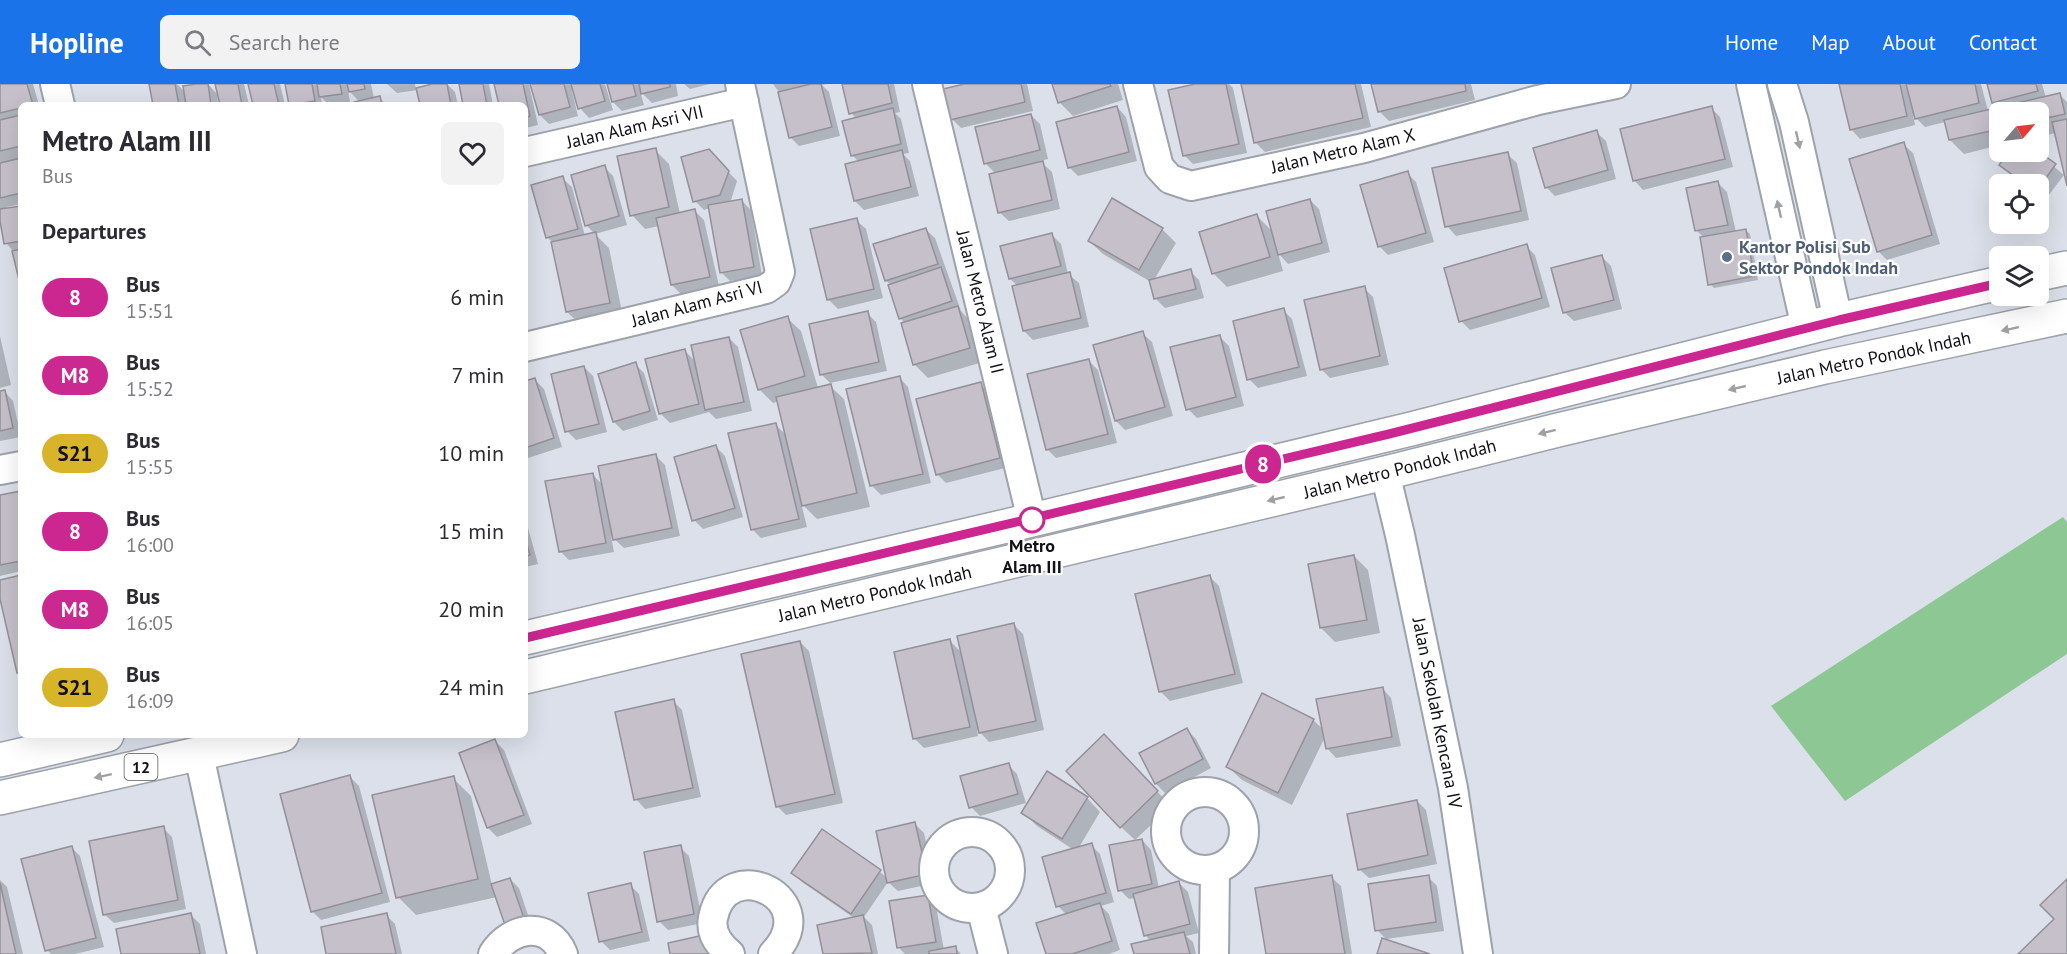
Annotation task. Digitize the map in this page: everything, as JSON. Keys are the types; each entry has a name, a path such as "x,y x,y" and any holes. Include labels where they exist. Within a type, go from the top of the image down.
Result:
{"highway":[{"path":"2049,272 2067,268"},
{"name":"Jalan Metro Pondok Indah","path":"528,637 1411,429 1806,328 1989,286"},
{"name":"Jalan Metro Pondok Indah","path":"528,676 1558,430 1826,368 2067,316"},
{"name":"12","path":"0,760 93,738"},
{"name":"12","path":"0,798 270,738"}],"street":[{"name":"Jalan Metro Alam II","path":"927,84 1032,520"},
{"name":"Jalan Metro Alam X","path":"1138,84 1160,167 1170,179 1191,186 1364,148 1534,92 1616,84"},
{"path":"1751,84 1806,328"},
{"path":"1782,84 1794,122 1839,320"},
{"name":"Jalan Alam Asri VII","path":"528,151 742,93"},
{"name":"Jalan Alam Asri VI","path":"528,346 765,289 776,282 780,272 742,93"},
{"path":"0,470 18,467"},
{"name":"Jalan Sekolah Kencana IV","path":"1385,473 1454,788 1478,954"},
{"path":"200,755 242,954"},
{"path":"1214,954 1215,870"},
{"path":"730,954 722,947 715,935 712,921 716,908 724,896 735,888 748,884 762,886 775,893 784,904 789,917 788,931 782,944 773,954"},
{"path":"981,907 993,954"},
{"path":"493,954 501,942 513,934 526,930 540,932 552,939 563,954"}],"green space":[{"path":"2063,517 2067,522 2067,654 1845,801 1771,706"}],"building":[{"path":"0,84 27,84 32,102 18,102 18,109 0,113"},
{"path":"149,84 175,84 178,102 152,102"},
{"path":"208,84 211,102 186,102 183,86"},
{"path":"215,84 238,84 241,102 219,102"},
{"path":"248,84 274,84 278,102 252,102"},
{"path":"285,84 312,84 315,101 288,102"},
{"path":"317,84 340,84 342,94 319,97"},
{"path":"347,84 364,84 365,89 349,92"},
{"path":"432,84 447,84 450,102 419,102 416,88"},
{"path":"459,84 483,84 486,102 462,102"},
{"path":"494,84 523,84 527,102 498,102"},
{"path":"530,84 564,84 570,107 539,115"},
{"path":"571,84 600,84 605,101 578,109"},
{"path":"607,84 633,84 636,96 612,102"},
{"path":"639,84 670,84 670,87 641,94"},
{"path":"811,84 821,84 832,127 789,138 778,92"},
{"path":"842,84 888,84 892,103 849,114"},
{"path":"964,84 1021,84 1025,102 950,120 943,89"},
{"path":"1052,84 1110,84 1111,86 1058,103"},
{"path":"1195,84 1226,84 1239,144 1183,156 1168,90"},
{"path":"1241,84 1355,84 1363,118 1254,143"},
{"path":"1371,84 1465,84 1466,91 1378,112"},
{"path":"1839,84 1900,84 1907,116 1850,130"},
{"path":"1906,84 1975,84 1979,103 1915,119"},
{"path":"1987,84 2036,84 2038,91 1992,102"},
{"path":"2060,93 2065,114 2049,118 2049,102 2021,102"},
{"path":"380,96 381,102 354,102"},
{"path":"1117,106 1129,152 1068,168 1056,122"},
{"path":"1712,106 1725,159 1633,181 1620,129"},
{"path":"893,108 901,144 851,156 842,121"},
{"path":"1989,110 1989,131 1949,140 1944,120"},
{"path":"1031,114 1040,150 984,164 975,127"},
{"path":"18,116 18,147 0,151 0,120"},
{"path":"2067,119 2067,186 2052,122"},
{"path":"1597,130 1608,170 1545,188 1533,148"},
{"path":"1904,142 1932,235 1877,252 1849,159"},
{"path":"656,148 669,207 630,216 617,156"},
{"path":"709,149 729,171 720,195 693,202 681,157"},
{"path":"902,150 911,187 854,201 845,164"},
{"path":"1508,152 1521,211 1445,227 1432,168"},
{"path":"18,159 18,194 0,198 0,163"},
{"path":"2049,159 2056,164 2049,174 2011,174 1999,165 2001,162 2049,162"},
{"path":"1043,161 1052,200 998,213 989,174"},
{"path":"605,165 619,216 585,226 571,175"},
{"path":"1408,171 1426,233 1378,247 1360,185"},
{"path":"563,176 578,229 546,238 531,185"},
{"path":"1718,181 1728,225 1695,231 1686,188"},
{"path":"1112,198 1163,228 1139,270 1088,241"},
{"path":"742,199 754,267 720,273 708,205"},
{"path":"1310,199 1322,243 1278,255 1266,211"},
{"path":"18,206 18,242 4,244 0,209"},
{"path":"695,209 710,277 671,285 656,218"},
{"path":"1257,214 1270,257 1212,274 1199,232"},
{"path":"857,218 874,289 827,300 810,229"},
{"path":"926,228 938,264 885,281 873,244"},
{"name":"Kantor Polisi Sub Sektor Pondok Indah","path":"1746,229 1754,276 1708,285 1700,237"},
{"path":"596,232 610,303 566,312 551,242"},
{"path":"1052,233 1061,266 1009,279 1000,246"},
{"path":"1527,244 1542,298 1459,322 1444,268"},
{"path":"18,250 18,276 12,251"},
{"path":"1602,255 1614,300 1563,313 1551,268"},
{"path":"941,267 952,301 899,319 888,285"},
{"path":"1191,269 1196,289 1154,299 1149,280"},
{"path":"1070,272 1081,318 1023,331 1012,286"},
{"path":"1365,286 1380,356 1320,370 1304,300"},
{"path":"958,306 970,348 913,365 901,323"},
{"path":"1284,308 1299,367 1247,380 1233,321"},
{"path":"868,311 879,362 820,375 809,324"},
{"path":"788,316 805,376 758,390 740,330"},
{"path":"1143,331 1165,407 1115,421 1093,345"},
{"path":"1220,335 1236,397 1186,410 1170,347"},
{"path":"729,337 744,402 705,410 691,345"},
{"path":"685,349 699,404 659,414 645,359"},
{"path":"1089,359 1108,434 1046,450 1027,374"},
{"path":"636,362 650,411 613,422 598,374"},
{"path":"584,366 599,424 565,432 551,374"},
{"path":"900,376 923,474 870,486 846,389"},
{"path":"535,378 554,438 528,447 528,380"},
{"path":"981,382 1000,458 936,475 916,399"},
{"path":"831,384 857,493 802,506 776,397"},
{"path":"5,390 13,428 0,431 0,391"},
{"path":"776,423 799,519 751,530 728,433"},
{"path":"716,445 735,508 692,521 674,457"},
{"path":"656,454 672,528 613,540 598,466"},
{"path":"593,473 606,543 559,552 545,481"},
{"path":"18,492 18,562 0,565 0,495"},
{"path":"1354,555 1367,620 1320,628 1308,564"},
{"path":"1210,575 1235,674 1159,692 1135,594"},
{"path":"18,576 18,673 0,599 0,580"},
{"path":"1014,623 1036,721 979,733 957,636"},
{"path":"950,639 970,727 913,739 894,652"},
{"path":"800,641 835,794 776,807 741,654"},
{"path":"1383,687 1392,737 1326,749 1316,699"},
{"path":"1262,693 1314,719 1278,793 1226,767"},
{"path":"674,699 693,788 634,800 615,712"},
{"path":"1187,728 1203,759 1155,784 1139,753"},
{"path":"1104,734 1158,791 1120,828 1066,771"},
{"path":"495,739 524,815 487,828 459,753"},
{"path":"1009,763 1018,794 969,808 960,776"},
{"path":"1047,771 1088,797 1062,839 1021,813"},
{"path":"350,775 382,893 311,912 280,794"},
{"path":"454,776 478,879 396,898 372,795"},
{"path":"1417,800 1428,855 1358,870 1347,814"},
{"path":"915,822 927,874 887,883 876,831"},
{"path":"164,826 178,900 103,915 89,841"},
{"path":"822,829 881,870 851,914 791,873"},
{"path":"1142,839 1152,884 1118,891 1109,845"},
{"path":"1092,843 1106,893 1056,907 1042,857"},
{"path":"681,845 694,914 657,922 644,852"},
{"path":"72,846 96,938 45,951 21,859"},
{"path":"1332,875 1345,954 1266,954 1255,888"},
{"path":"1429,875 1436,922 1375,931 1368,884"},
{"path":"510,878 525,921 506,928 491,884"},
{"path":"2067,879 2067,954 2018,954 2054,919 2040,905"},
{"path":"1179,881 1190,924 1144,936 1133,894"},
{"path":"0,883 16,954 0,954"},
{"path":"631,883 642,932 599,942 588,893"},
{"path":"928,895 936,942 897,948 889,901"},
{"path":"1100,903 1112,941 1072,954 1046,954 1036,923"},
{"path":"191,913 200,954 121,954 116,929"},
{"path":"387,913 396,954 326,954 321,927"},
{"path":"863,915 872,953 823,954 817,925"},
{"path":"1184,932 1190,954 1134,954 1131,944"},
{"path":"704,935 708,954 670,954 668,943"},
{"path":"1382,938 1430,954 1377,954"},
{"path":"956,946 957,954 929,954 929,951"}],"bus line":[{"name":"8","path":"528,637 1032,520 1389,434 1839,320 1989,286"}],"place":[{"name":"Kantor Polisi Sub Sektor Pondok Indah","path":"1727,257"},
{"name":"Metro Alam III","path":"1032,520"}]}
